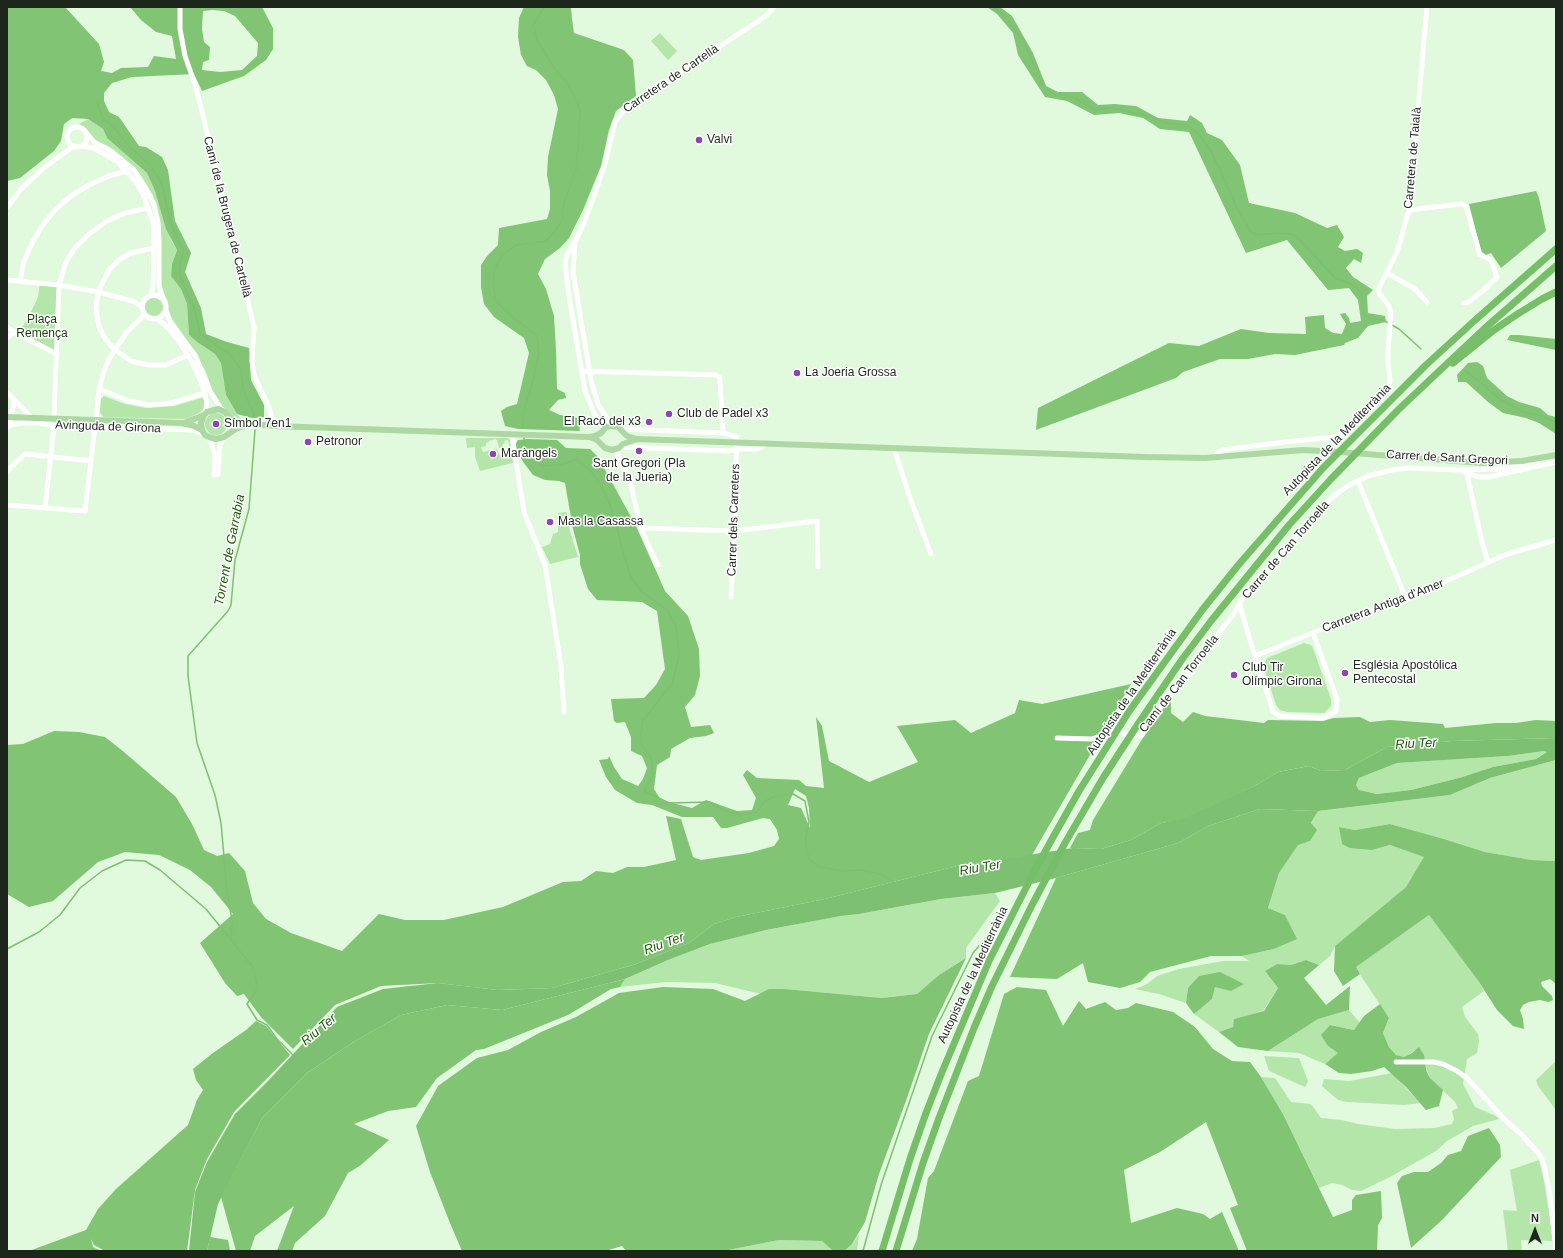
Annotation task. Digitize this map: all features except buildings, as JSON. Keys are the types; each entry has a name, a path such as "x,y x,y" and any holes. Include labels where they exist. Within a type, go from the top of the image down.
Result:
{"highway":[{"name":"Autopista de la Mediterrània","path":"882,1251 910,1159 942,1072 989,960 1035,870 1104,751 1149,683 1203,609 1240,563 1323,468 1388,401 1449,344 1556,249"},
{"name":"Autopista de la Mediterrània","path":"896,1251 923,1163 954,1078 992,986 1047,875 1110,768 1162,688 1211,621 1289,525 1364,444 1496,319 1556,266"},
{"path":"1437,374 1460,359 1494,330 1546,296 1556,292"}],"main road":[{"path":"248,425 216,439 205,434 201,422 206,413 218,409 222,410 230,418 237,422 248,425 589,437 612,426 637,439"},
{"name":"Avinguda de Girona","path":"182,423 206,413"},
{"name":"Avinguda de Girona","path":"9,417 54,418 96,423 182,423 194,426 205,434"},
{"path":"226,435 231,426 230,418"},
{"path":"601,443 600,438 603,431"},
{"path":"621,431 624,438 621,446"},
{"path":"589,437 601,443 607,449 612,450 637,439"},
{"name":"Carrer de Sant Gregori","path":"637,439 737,446 765,444 1182,458 1286,451 1325,451 1482,463 1522,461 1556,455"}],"street":[{"name":"Camí de la Brugera de Cartellà","path":"180,7 180,29 185,56 196,87 254,327 252,361 254,375 269,407 274,426"},
{"name":"Carretera de Cartellà","path":"603,431 589,403 585,391 566,278 566,258 584,223 605,164 615,122 618,116 634,102 766,16 774,7"},
{"name":"Carretera de Taialà","path":"1214,457 1222,450 1285,442 1336,438 1386,392 1390,381 1388,359 1391,312 1389,306 1379,293 1379,289 1397,252 1409,210 1427,7"},
{"path":"74,146 68,142 67,138 69,130 76,127 81,128 95,142 106,148 134,170 144,184 154,204 160,242 159,285 171,324 195,355 208,392 206,413"},
{"path":"82,145 86,141 87,136 85,131"},
{"path":"7,208 21,189 45,167 74,146 95,142"},
{"path":"82,145 94,148 105,154 127,171 136,181 143,194 153,222 153,295"},
{"path":"20,281 21,270 29,247 42,226 55,210 71,196 89,185 109,176 127,171"},
{"path":"1409,210 1461,204 1466,206 1480,255 1491,260 1496,277 1487,287 1469,302 1464,303"},
{"path":"54,418 59,285 66,262 75,248 88,234 107,221 125,213 148,208"},
{"name":"Carretera de Cartellà","path":"575,242 573,259 574,278 589,371 598,404 612,426"},
{"path":"154,248 131,253 119,260 109,270 98,292 96,309 99,326 106,340 115,350 131,361 148,365 166,365 188,356"},
{"path":"566,258 569,257 573,259"},
{"path":"1387,273 1415,289 1427,302"},
{"path":"7,280 59,285 98,292 133,301 142,307"},
{"path":"133,301 153,295 159,285"},
{"path":"153,295 163,299"},
{"path":"146,298 142,307 144,315 150,319 159,319 171,324"},
{"path":"159,319 164,315 166,310"},
{"path":"7,505 85,511 99,389 104,371 127,332 144,315"},
{"path":"159,319 167,327 188,356 208,392 222,410"},
{"path":"7,327 57,354"},
{"path":"7,338 14,332"},
{"path":"582,371 716,375 720,378 722,433"},
{"path":"99,389 123,400 150,404 172,403 208,392"},
{"path":"7,392 32,418"},
{"path":"9,426 9,417 14,403 13,398"},
{"name":"Avinguda de Girona","path":"9,426 21,423 38,423 54,426 96,423 193,430 205,434"},
{"path":"45,508 54,426"},
{"path":"621,431 722,433 737,437 737,446 729,451 621,446 618,454 630,481 641,528 658,565"},
{"path":"205,434 215,455 214,475 218,474 220,445 226,435"},
{"path":"515,435 513,442 524,512 545,565 561,666 564,712"},
{"name":"Carrer dels Carreters","path":"731,597 737,446"},
{"path":"894,448 909,495 931,554"},
{"path":"607,449 620,460"},
{"path":"7,471 25,454 91,461"},
{"name":"Carrer de Sant Gregori","path":"1467,471 1505,468 1549,457"},
{"name":"Carrer de Sant Gregori","path":"1467,471 1489,477 1556,462"},
{"name":"Carrer de Can Torroella","path":"1313,633 1337,699 1336,711 1324,718 1279,716 1273,712 1240,602 1325,504 1344,488 1375,473 1396,469 1407,468 1467,471"},
{"path":"1467,471 1482,542 1489,561"},
{"path":"1358,481 1406,599"},
{"path":"641,528 734,531 817,521 818,567"},
{"name":"Carretera Antiga d'Amer","path":"1255,656 1406,599 1489,561 1525,548 1556,540"},
{"name":"Camí de Can Torroella","path":"1057,738 1092,739 1114,731 1133,736 1142,735 1170,694 1188,676 1193,667 1235,612 1240,602"},
{"path":"1396,1062 1434,1062 1443,1064 1457,1071 1468,1079 1493,1108 1521,1134 1540,1155 1544,1165 1550,1195 1556,1250"}],"green space":[{"path":"660,33 677,51 668,60 651,41"},
{"path":"88,119 103,129 107,138 147,173 155,191 172,242 177,250 172,264 171,275 181,289 187,304 189,335 215,354 221,363 226,395 244,423 235,420 227,410 221,406 214,395 206,372 195,352 169,314 168,302 161,283 161,226 153,195 140,174 132,165 113,149 94,139 85,128 79,124"},
{"name":"Plaça Remença","path":"40,283 59,285 57,354 14,332 22,328 30,314 38,297"},
{"path":"150,298 158,298 163,303 161,314 158,316 150,316 145,311 145,303"},
{"path":"104,396 125,404 146,408 175,406 201,398 204,399 205,402 203,409 199,413 186,419 103,417 100,412 101,399"},
{"path":"212,413 220,413 227,420 227,428 220,435 212,435 205,428 205,420"},
{"path":"466,438 508,438 510,440 513,463 480,471 475,457 475,447 467,448","holes":["495,439 497,440 499,448 503,447 502,444 505,443 504,441 508,440 511,452 504,454 504,456 501,457 497,449 483,452 481,447 486,446 486,443 489,441"]},
{"path":"567,512 570,531 578,557 550,564 542,547 550,544 553,534 558,532 558,513"},
{"path":"1304,643 1311,645 1313,648 1331,699 1331,706 1324,713 1287,712 1280,710 1276,705 1264,668 1267,658"},
{"path":"1544,751 1547,752 1536,759 1493,767 1459,778 1411,790 1377,794 1359,790 1356,785 1359,778 1397,763 1508,756"},
{"path":"1556,760 1556,861 1532,860 1485,852 1390,824 1355,830 1340,827 1342,844 1372,850 1390,845 1425,857 1406,887 1335,946 1330,956 1319,965 1306,960 1291,965 1277,964 1265,971 1278,988 1263,1011 1235,1019 1233,1027 1219,1032 1194,1014 1212,999 1215,987 1243,984 1188,988 1186,1003 1159,994 1135,989 1147,984 1157,976 1179,969 1223,961 1249,961 1242,956 1274,949 1296,939 1285,915 1268,908 1279,873 1298,844 1310,841 1311,824 1318,811 1450,795 1490,778"},
{"path":"995,893 1000,901 966,948 966,958 939,975 917,994 882,998 785,989 770,989 761,994 715,983 666,982 620,987 625,979 710,944 766,930 841,916 941,899"},
{"path":"1429,915 1479,982 1484,991 1462,1007 1465,1017 1478,1034 1479,1041 1477,1053 1467,1059 1463,1084 1475,1107 1496,1116 1499,1119 1473,1126 1447,1141 1436,1151 1388,1178 1361,1191 1352,1190 1342,1185 1332,1183 1319,1188 1283,1114 1261,1077 1275,1078 1291,1102 1311,1104 1321,1118 1395,1129 1434,1128 1452,1124 1454,1119 1452,1111 1458,1108 1455,1102 1430,1078 1419,1048 1404,1057 1396,1055 1389,1047 1383,1033 1389,1018 1355,967"},
{"path":"1349,1010 1360,1023 1354,1030 1330,1025 1328,1046 1339,1053 1325,1064 1299,1053 1268,1051 1318,1019"},
{"path":"1264,1056 1299,1058 1308,1081 1305,1087 1269,1071"},
{"path":"1556,1061 1556,1110 1538,1086 1536,1080"},
{"path":"1392,1073 1420,1103 1404,1105 1347,1102 1338,1100 1322,1086 1324,1079 1349,1081"},
{"path":"1539,1160 1545,1186 1553,1241 1521,1240 1522,1251 1508,1251 1503,1210 1517,1211 1510,1170"},
{"path":"859,1234 857,1251 723,1251 779,1240 822,1241 832,1250 852,1244"}],"shaded area":[{"path":"7,7 65,7 99,44 104,62 101,71 112,73 121,68 148,67 154,56 176,59 172,36 156,32 141,20 130,7 262,7 273,28 273,49 266,60 244,76 202,91 194,74 132,77 112,83 104,93 104,101 109,112 119,117 139,146 146,147 162,157 168,170 175,221 191,253 185,272 201,308 206,334 249,348 251,380 264,405 264,417 252,418 237,414 226,395 221,363 215,354 189,335 187,304 181,289 171,276 172,264 177,250 166,229 155,191 147,173 107,138 103,129 88,119 72,118 64,124 61,141 54,151 20,178 7,181","holes":["203,11 224,11 235,16 258,43 257,56 242,70 220,72 202,70 203,62 209,60 210,47 204,42 202,29"]},
{"path":"524,7 571,7 574,33 624,50 633,60 636,96 616,111 609,130 601,166 583,210 569,238 560,248 545,259 538,274 546,289 554,316 557,389 565,393 566,398 558,400 549,410 560,415 578,418 580,431 518,429 505,426 501,411 507,407 517,404 529,353 524,338 494,317 484,304 481,287 481,265 487,256 498,245 499,228 547,219 550,209 550,191 547,175 548,157 558,109 554,95 546,80 536,70 527,66 521,55 518,37 519,18"},
{"path":"987,7 1000,7 1012,16 1033,53 1046,86 1058,92 1082,92 1098,105 1114,104 1136,106 1158,118 1187,121 1190,115 1202,123 1207,133 1222,140 1240,165 1249,203 1295,213 1327,228 1337,225 1344,237 1338,247 1345,251 1357,249 1363,253 1361,263 1354,259 1346,268 1353,277 1373,290 1367,296 1368,313 1385,316 1386,322 1368,326 1358,338 1345,343 1344,345 1295,355 1275,354 1248,359 1220,359 1183,372 1176,378 1036,430 1038,408 1169,343 1199,346 1241,329 1269,333 1306,334 1305,317 1324,315 1325,328 1333,333 1342,334 1346,324 1340,314 1345,313 1349,318 1350,323 1361,321 1358,300 1349,288 1328,290 1287,240 1246,253 1189,132 1160,129 1143,118 1119,113 1094,115 1067,101 1045,97 1018,55 1013,33 997,14"},
{"path":"1536,191 1539,198 1546,231 1501,268 1491,253 1486,255 1481,251 1469,204"},
{"path":"1510,335 1556,339 1556,350 1507,340"},
{"path":"1477,362 1483,366 1487,378 1507,396 1519,402 1540,408 1548,415 1556,417 1556,434 1539,423 1526,418 1503,413 1488,402 1466,382 1458,382 1457,375 1468,363"},
{"path":"518,440 557,440 566,448 590,449 598,457 636,526 665,591 688,616 699,649 700,676 695,695 685,707 691,727 710,725 714,733 706,736 690,738 671,749 670,757 657,765 654,789 661,800 692,808 706,800 737,811 752,810 756,798 743,775 747,770 757,778 799,780 806,786 824,788 816,717 822,726 829,761 869,782 918,762 897,726 955,720 971,733 1015,713 1019,700 1042,704 1131,684 1032,855 957,866 825,899 736,917 714,924 689,943 636,964 552,988 498,990 438,983 381,986 335,1005 293,1049 261,1017 244,994 237,996 225,983 200,943 233,914 211,887 190,870 159,855 125,852 98,862 53,901 29,907 7,894 7,745 23,744 54,731 79,732 105,737 176,797 192,824 204,850 217,856 229,853 245,871 253,903 266,919 291,933 342,951 379,914 405,920 444,920 503,907 563,882 581,881 596,871 613,873 627,867 644,867 676,860 666,816 681,819 693,857 701,860 749,853 774,846 779,839 777,830 770,819 763,818 727,828 721,828 713,817 682,817 652,805 637,803 615,790 606,777 599,760 608,759 609,756 622,779 638,786 643,779 647,768 642,756 631,751 631,737 625,722 617,723 614,721 611,699 644,698 656,685 665,669 657,611 642,602 597,600 588,589 580,564 580,555 573,529 565,483 545,480 533,475 514,447","holes":["795,789 806,796 809,808 810,828 801,808 788,805"]},
{"path":"1171,695 1171,713 1183,722 1193,712 1205,716 1264,723 1268,720 1322,721 1334,718 1360,717 1370,722 1390,720 1443,724 1445,728 1496,723 1516,723 1536,720 1556,721 1556,738 1452,741 1387,747 1345,770 1321,771 1309,766 1278,772 1258,784 1183,820 1161,823 1131,840 1101,849 1070,848 1078,833 1090,830 1093,820 1161,708"},
{"path":"1260,809 1318,811 1311,823 1317,830 1310,841 1298,845 1279,873 1268,908 1285,915 1297,939 1274,949 1242,956 1211,956 1150,972 1140,982 1120,988 1088,982 1083,963 1057,979 1010,977 1056,878 1178,843 1208,826"},
{"path":"1390,824 1485,852 1532,860 1556,861 1556,984 1550,979 1541,982 1542,986 1552,996 1553,1000 1548,1002 1540,1000 1523,1005 1520,1010 1524,1029 1513,1026 1497,1010 1479,982 1429,915 1356,967 1360,974 1343,986 1334,971 1335,946 1406,887 1424,857 1390,845 1372,850 1350,848 1342,844 1339,827 1355,830"},
{"path":"966,958 929,1034 879,1174 865,1222 852,1244 844,1251 832,1250 822,1241 779,1240 723,1251 626,1251 622,1246 605,1251 462,1251 430,1172 416,1126 438,1086 477,1058 508,1050 541,1032 576,1017 619,993 663,987 713,989 745,1001 769,989 785,989 882,998 917,994 939,975"},
{"path":"1306,960 1319,965 1304,978 1326,1005 1350,986 1349,1010 1318,1019 1268,1051 1238,1047 1219,1032 1233,1027 1234,1019 1264,1011 1278,988 1265,971 1277,964 1291,965"},
{"path":"1220,972 1244,984 1231,991 1215,987 1212,999 1194,1014 1186,1003 1188,988 1199,976"},
{"path":"625,979 620,987 611,989 568,1015 484,1049 476,1050 437,1078 416,1107 388,1111 354,1124 389,1140 361,1165 348,1173 325,1216 295,1243 292,1251 277,1251 294,1206 255,1236 250,1251 236,1251 221,1197 262,1118 307,1073 355,1041 401,1015 447,1005 502,1010"},
{"path":"1017,987 1046,990 1063,1026 1079,1001 1086,1009 1105,1002 1116,1010 1128,1008 1136,1003 1173,1012 1195,1027 1213,1049 1232,1061 1250,1062 1261,1077 1283,1114 1333,1217 1352,1210 1352,1200 1356,1195 1381,1191 1382,1218 1378,1225 1377,1251 1247,1251 1230,1208 1238,1205 1206,1122 1160,1152 1124,1170 1131,1223 1177,1208 1203,1214 1210,1219 1222,1212 1239,1251 912,1251 917,1239 928,1178 934,1171 968,1081 979,1076 1004,994"},
{"path":"1380,1004 1389,1018 1383,1033 1389,1047 1396,1055 1404,1057 1419,1047 1424,1055 1426,1070 1430,1078 1443,1090 1439,1106 1426,1110 1406,1087 1384,1067 1372,1071 1351,1074 1339,1073 1325,1064 1338,1053 1328,1046 1321,1035 1330,1025 1354,1030 1364,1016"},
{"path":"256,1021 266,1026 290,1055 234,1112 207,1159 195,1190 187,1251 105,1251 94,1245 91,1239 93,1247 101,1251 29,1251 86,1230 98,1209 116,1189 188,1125 197,1100 203,1090 196,1080 193,1069"},
{"path":"1489,1128 1500,1145 1501,1157 1442,1220 1411,1248 1397,1183 1402,1176 1414,1172 1428,1172 1441,1163 1448,1155 1461,1151 1468,1136"},
{"path":"210,1237 228,1240 230,1251 207,1251"}],"water":[{"name":"Riu Ter","path":"1556,738 1556,760 1490,778 1450,795 1318,811 1260,809 1208,826 1178,843 1056,878 995,893 941,899 766,930 710,944 625,979 502,1010 447,1005 401,1015 355,1041 307,1073 262,1118 218,1204 207,1251 189,1251 195,1192 207,1162 235,1114 337,1007 383,989 438,983 498,990 552,988 636,964 689,943 714,924 736,917 825,899 957,866 1073,848 1101,849 1131,840 1161,823 1183,819 1258,784 1278,772 1309,766 1321,771 1345,770 1387,747 1452,741","holes":["1544,751 1547,752 1536,759 1493,767 1459,778 1411,790 1377,794 1359,790 1356,785 1359,778 1397,763 1508,756"]}],"waterway":[{"path":"523,428 523,415 539,353 537,336 496,302 493,282 495,267 503,255 516,245 546,241 561,223 564,203 576,170 579,135 580,108 566,81 556,71 536,38 534,24 544,7"},
{"path":"994,7 1006,17 1025,44 1043,85 1051,93 1075,98 1096,110 1111,108 1148,116 1168,123 1189,126 1200,136 1211,151 1239,212 1251,232 1259,235 1276,233 1292,234 1299,239 1335,278 1350,283 1361,292 1364,315 1370,318 1383,320 1399,329 1421,349"},
{"name":"Torrent de Garrabia","path":"97,102 103,118 115,128 128,145 152,167 162,185 171,224 184,252 180,264 180,276 194,308 200,333 231,355 241,370 244,392 255,417"},
{"path":"1465,370 1500,399 1523,412 1543,416 1556,423"},
{"name":"Torrent de Garrabia","path":"231,941 232,920 227,891 221,823 215,795 197,743 188,676 188,656 228,611 231,605 235,560 249,509 255,430"},
{"path":"524,438 525,446 535,461 543,466 564,464 576,459 589,469 600,483 612,510 629,573 641,591 668,611 676,627 679,656 672,684 643,720 640,742 651,758 653,775 644,791 669,803 710,802 723,810 742,815 757,812 765,801 778,795 793,794 805,801 809,822 805,843 809,859 820,867 843,871 860,870 881,874 894,883"},
{"path":"7,949 39,932 60,915 80,888 102,871 126,860 145,861 160,870 206,909 252,966 258,988 247,1004 257,1020 267,1025 277,1039 293,1055"},
{"path":"863,1251 881,1185 932,1036 973,953 991,932"}],"place":[{"name":"Valvi","path":"699,140"},
{"name":"La Joeria Grossa","path":"797,373"},
{"name":"Club de Padel x3","path":"669,414"},
{"name":"El Racó del x3","path":"649,422"},
{"name":"Símbol 7en1","path":"216,424"},
{"name":"Petronor","path":"308,442"},
{"name":"Sant Gregori (Pla de la Jueria)","path":"639,451"},
{"name":"Maràngels","path":"493,454"},
{"name":"Mas la Casassa","path":"550,522"},
{"name":"Església Apostólica Pentecostal","path":"1345,673"},
{"name":"Club Tir Olímpic Girona","path":"1234,675"}]}
